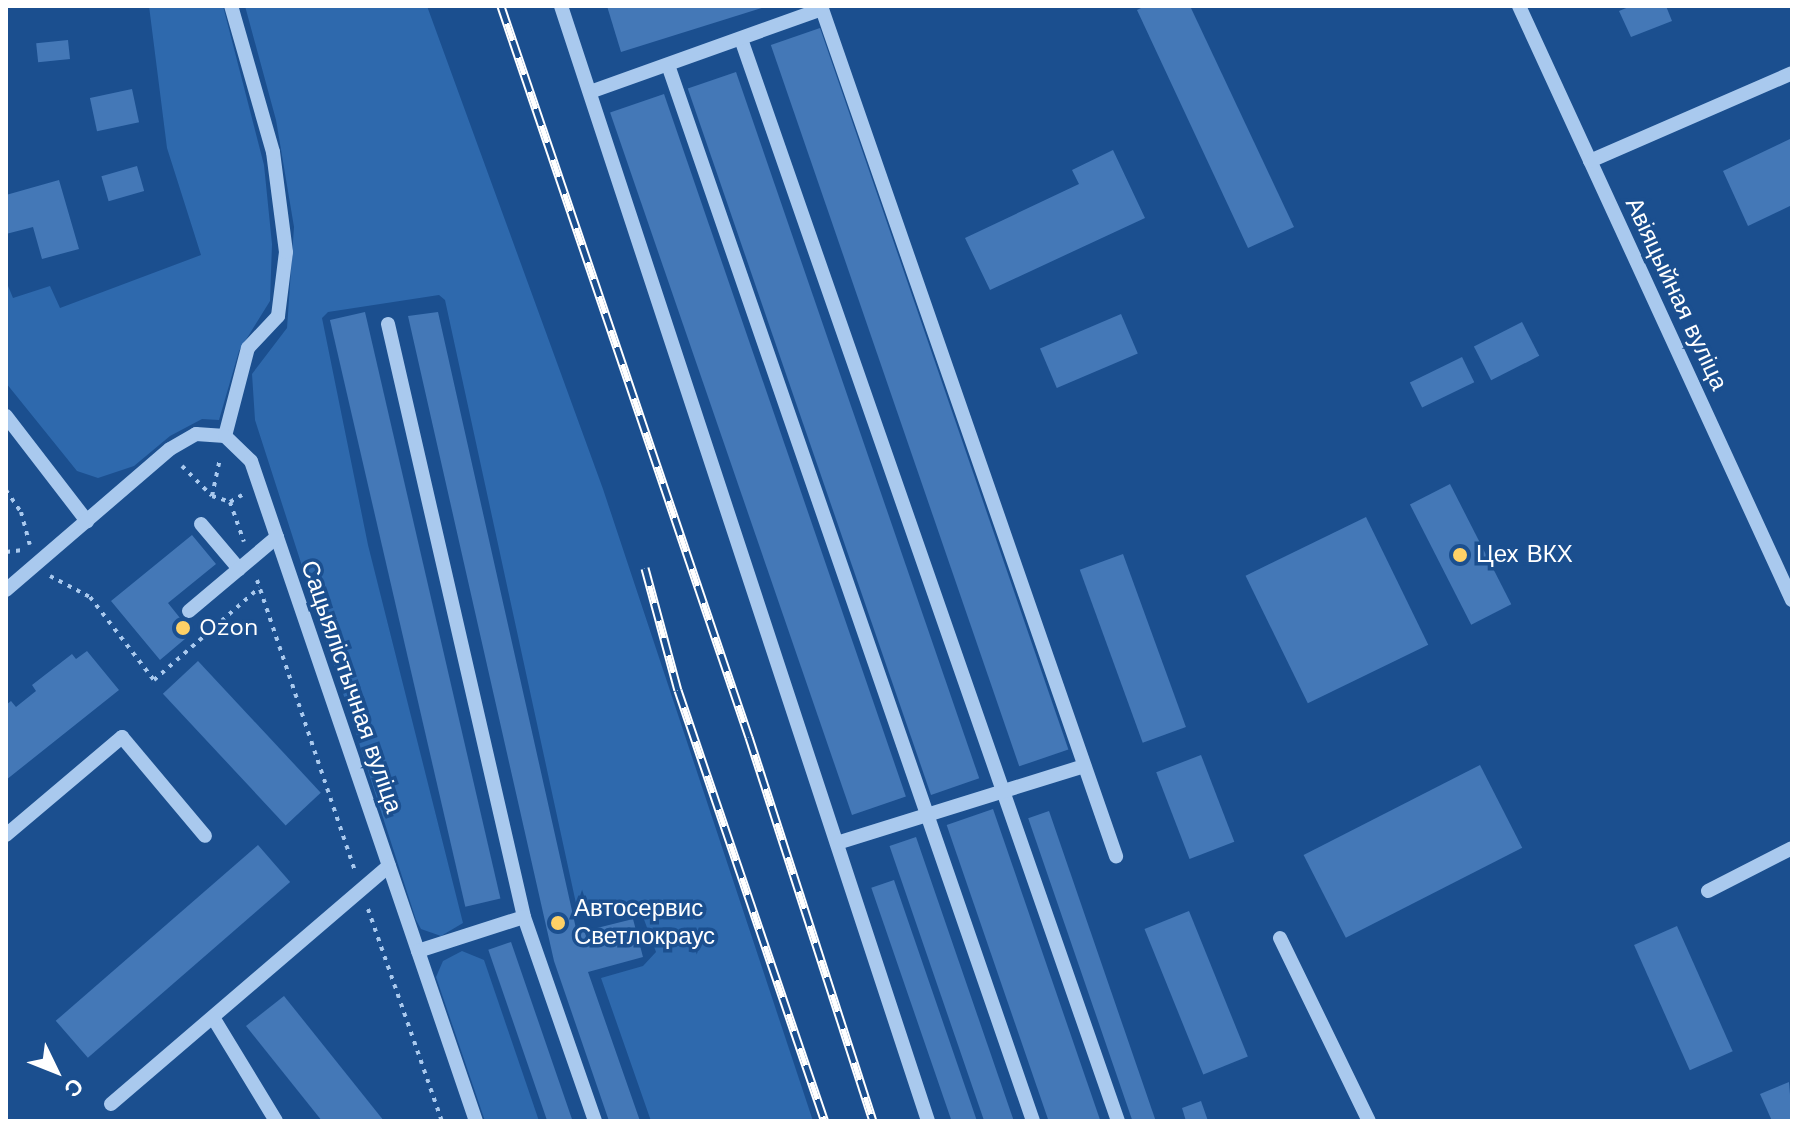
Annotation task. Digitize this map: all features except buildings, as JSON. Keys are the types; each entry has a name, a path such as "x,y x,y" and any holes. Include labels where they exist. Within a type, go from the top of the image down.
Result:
{"street":[{"path":"6,590 170,449 196,434 225,436 248,348 278,316 286,252 273,152 231,6"},
{"path":"561,6 928,1121"},
{"name":"Авіяцыйная вуліца","path":"1519,6 1792,600"},
{"path":"590,92 822,9 1116,856"},
{"path":"741,39 1118,1121"},
{"path":"668,65 1033,1121"},
{"path":"1590,161 1792,73"},
{"path":"388,324 524,917 595,1121"},
{"path":"6,416 87,521"},
{"name":"Сацыялістычная вуліца","path":"225,436 251,461 476,1121"},
{"path":"201,524 244,565"},
{"path":"189,611 277,537"},
{"path":"6,835 122,737 205,836"},
{"path":"837,843 1084,766"},
{"path":"1708,891 1792,848"},
{"path":"111,1104 214,1019 389,866"},
{"path":"418,951 524,917"},
{"path":"1280,938 1369,1121"},
{"path":"214,1019 276,1121"}],"path":[{"path":"212,496 225,436"},
{"path":"182,466 212,496 230,502 242,495"},
{"path":"6,490 21,512 32,548"},
{"path":"230,502 244,565 259,588 358,882"},
{"path":"50,576 90,597 154,680 259,588"},
{"path":"365,903 442,1121"}],"shaded area":[{"path":"149,6 223,6 264,165 272,244 270,301 239,351 219,420 202,419 170,436 134,466 98,478 77,471 6,383 6,281 13,298 50,286 60,308 201,255 167,148"},
{"path":"245,6 427,6 603,489 813,1121 651,1121 601,978 643,966 656,952 642,914 618,903 577,908 445,300 439,295 328,312 322,318 368,545 463,923 441,936 421,929 416,920 255,420 252,374 287,328 294,227 276,120"},
{"path":"462,951 484,960 539,1121 485,1121 436,977 443,961"}],"railway":[{"path":"501,6 749,737 873,1121"},
{"path":"645,568 678,690 825,1121"}],"place":[{"name":"Цех ВКХ","path":"1460,555"},
{"name":"Ozon","path":"183,628"},
{"name":"Автосервис Светлокраус","path":"558,923"}]}
